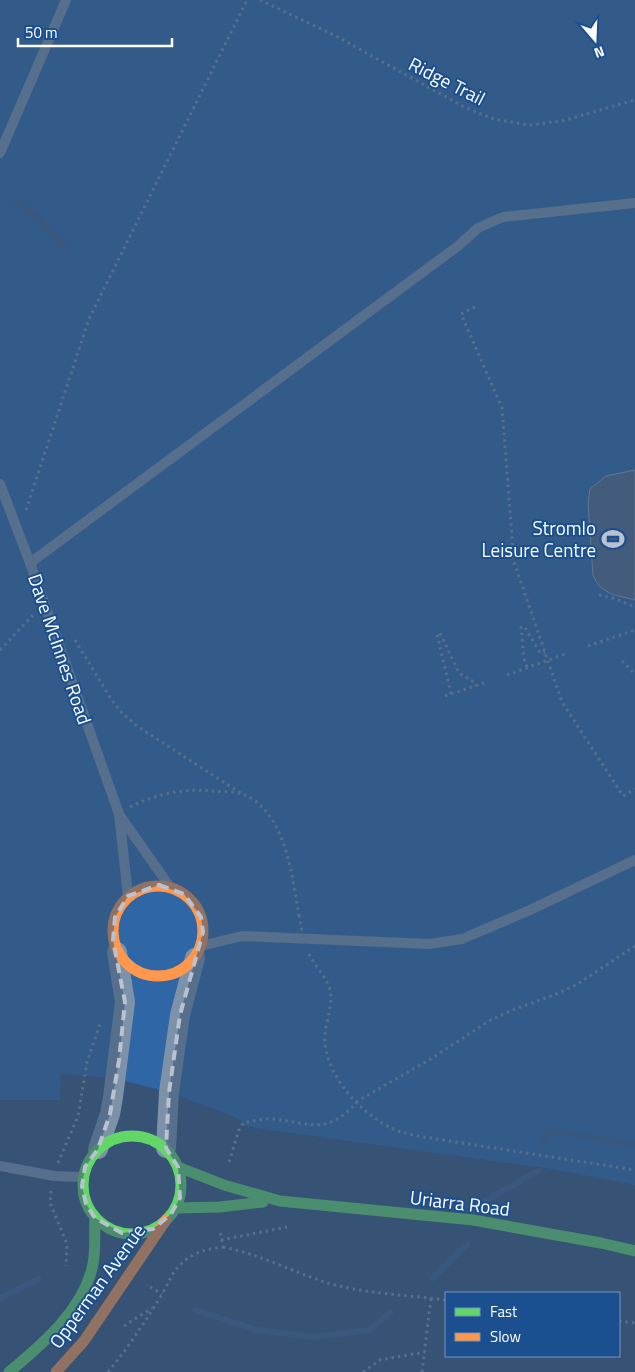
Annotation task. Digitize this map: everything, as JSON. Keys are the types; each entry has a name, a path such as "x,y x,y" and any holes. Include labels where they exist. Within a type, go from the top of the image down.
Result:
{"street":[{"path":"98,1149 113,1139 131,1135 150,1139 166,1148 178,1167 182,1188 176,1208 166,1220 153,1229 138,1234 122,1233 107,1228 95,1218 86,1204 83,1195 82,1178 85,1167 98,1149 110,1114 122,1026 124,1002 112,928 115,916 128,896 137,890 159,885 170,887"},
{"name":"Dave McInnes Road","path":"166,1148 169,1092 180,1015 203,932 201,917 194,904 184,894 170,887"},
{"path":"117,952 126,963 138,972 153,976 168,975 182,969 198,952"},
{"name":"Uriarra Road","path":"178,1167 224,1185 280,1201 473,1220 635,1251"},
{"name":"Uriarra Road","path":"176,1208 220,1207 280,1201"},
{"name":"Opperman Avenue","path":"9,1372 36,1349 62,1321 83,1292 90,1278 93,1265 95,1218"},
{"name":"Opperman Avenue","path":"56,1372 84,1341 166,1220"}],"lane":[{"path":"0,153 65,1"},
{"path":"30,563 458,246 478,228 503,217 635,203"},
{"name":"Dave McInnes Road","path":"0,484 119,814 128,896"},
{"name":"Dave McInnes Road","path":"119,814 170,887"},
{"path":"198,952 242,936 430,944 462,939 530,910 635,860"},
{"path":"0,1166 54,1176 82,1178"}],"path":[{"path":"19,533 89,318 247,0"},
{"name":"Ridge Trail","path":"260,0 334,35 466,108 494,120 529,124 562,121 635,100"},
{"path":"475,307 461,314 502,408 512,554 566,710 623,796 635,788"},
{"path":"599,595 616,598 635,607"},
{"path":"0,650 44,603"},
{"path":"527,667 524,659 521,628 524,626 540,653 545,652"},
{"path":"588,646 635,630"},
{"path":"451,694 437,634 440,633 459,673 474,682 475,686"},
{"path":"74,638 111,699 122,713 137,726 242,794 266,813 278,831 286,849 304,942 330,990 325,1042 329,1057 342,1085 357,1103 371,1116 391,1128 410,1134 635,1170"},
{"path":"507,675 565,654"},
{"path":"622,661 635,674"},
{"path":"445,696 487,682"},
{"path":"119,814 139,803 183,790 242,794"},
{"path":"228,1165 239,1130 244,1122 264,1119 306,1125 332,1123 357,1103 490,1021 510,1011 576,985 635,946"},
{"path":"66,1269 67,1244 50,1203 54,1176 78,1116 87,1062 101,1023"},
{"path":"221,1240 223,1247"},
{"path":"108,1372 130,1345 174,1271 182,1262 206,1249 223,1247 244,1251 330,1283 445,1300"},
{"path":"422,1372 431,1298"},
{"path":"620,1321 635,1323"},
{"path":"363,1372 380,1360 425,1352"}],"highlighted area":[{"path":"159,885 184,894 201,917 203,932 180,1015 169,1092 166,1148 178,1167 180,1198 171,1214 153,1229 122,1233 95,1218 86,1204 82,1186 85,1167 98,1149 110,1114 119,1060 125,1002 113,940 115,917 128,896"}],"shaded area":[{"path":"0,0 635,0 635,1185 552,1169 249,1127 235,1117 169,1092 116,1079 61,1073 60,1100 0,1100"}],"building":[{"name":"Stromlo Leisure Centre","path":"635,470 635,600 611,594 600,587 593,575 588,503 590,489 606,476"}],"waterway":[{"path":"15,202 37,216 64,247"},
{"path":"543,1142 547,1130 631,1144 635,1143"},
{"path":"483,1202 538,1171"},
{"path":"433,1278 467,1244"},
{"path":"0,1298 38,1279"},
{"path":"195,1310 257,1330 313,1337 369,1330 390,1313"}],"traffic: fast":[{"path":"132,1136 151,1139 167,1150 178,1166 181,1185 178,1204 167,1220 151,1231 132,1234 113,1231 97,1220 86,1204 83,1185 86,1166 97,1150 113,1139 132,1136"},
{"path":"178,1167 224,1185 280,1201 473,1220 635,1251"},
{"path":"176,1208 220,1207 263,1202"},
{"path":"9,1372 48,1337 71,1311 81,1296 93,1264 95,1218"}],"traffic: slow":[{"path":"158,886 175,889 190,899 200,914 203,931 200,948 190,963 175,973 158,976 141,973 126,963 116,948 113,931 116,914 126,899 141,889 158,886"},
{"path":"56,1372 84,1341 166,1220"}],"place":[{"name":"Stromlo Leisure Centre","path":"613,539"}]}
